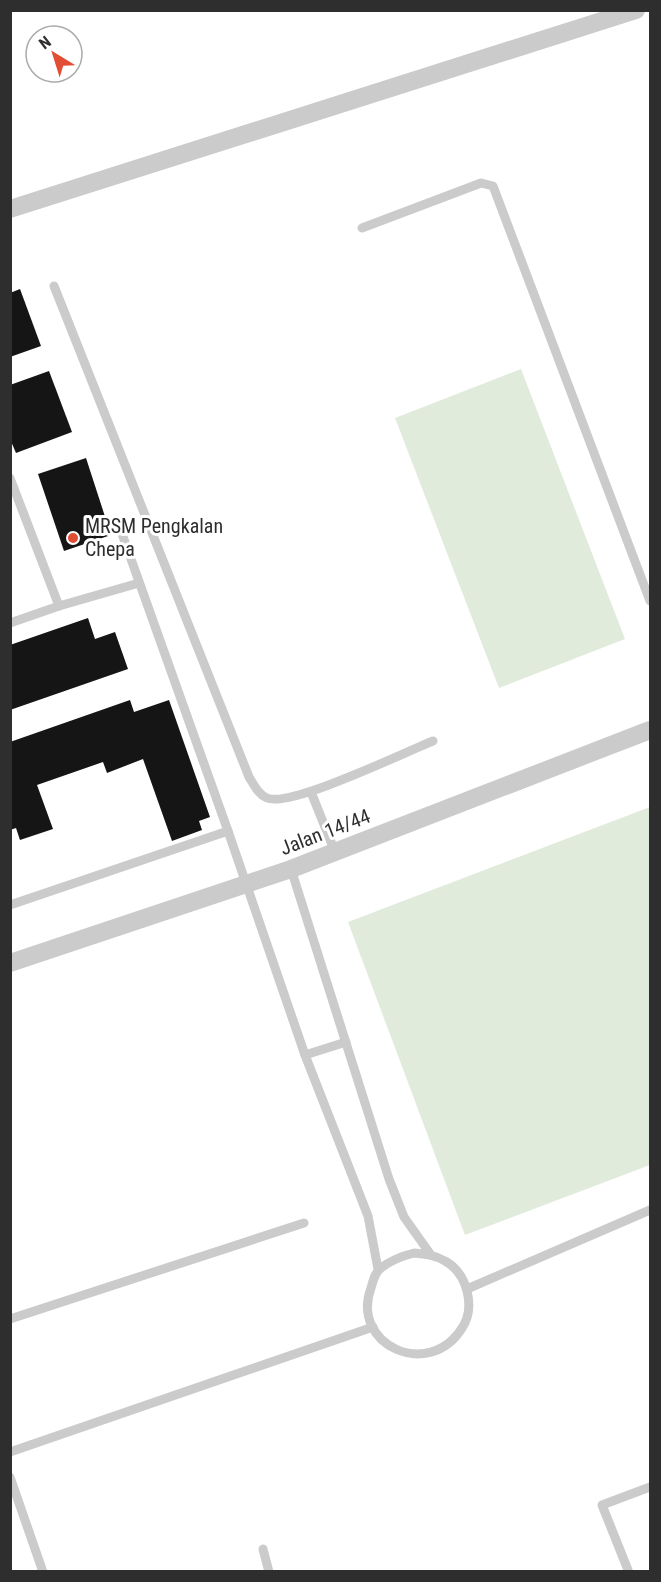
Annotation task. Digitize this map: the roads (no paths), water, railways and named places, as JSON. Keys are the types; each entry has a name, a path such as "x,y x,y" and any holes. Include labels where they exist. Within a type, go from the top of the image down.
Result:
{"street":[{"path":"10,209 636,10"},
{"name":"Jalan 14/44","path":"10,963 291,869 651,730"}],"lane":[{"path":"362,228 481,183 493,186 651,601"},
{"path":"54,286 249,777 257,790 268,798 281,799 310,792 433,741"},
{"path":"10,478 59,606"},
{"path":"121,531 247,884 305,1055 368,1216 378,1269 368,1295 368,1312 373,1327 382,1341 395,1350 411,1355 427,1354 443,1349 456,1338 465,1323 469,1306 467,1289 459,1274 447,1262 431,1255 414,1253 397,1258 378,1269"},
{"path":"10,623 139,583"},
{"path":"310,792 335,852"},
{"path":"10,906 228,831"},
{"path":"291,869 397,1201 411,1229 431,1255"},
{"path":"305,1055 346,1042"},
{"path":"467,1289 651,1210"},
{"path":"10,1319 304,1223"},
{"path":"10,1452 373,1327"},
{"path":"10,1478 43,1572"},
{"path":"628,1570 603,1505 651,1487"},
{"path":"263,1549 269,1572"}],"place":[{"name":"MRSM Pengkalan Chepa","path":"73,538"}]}
